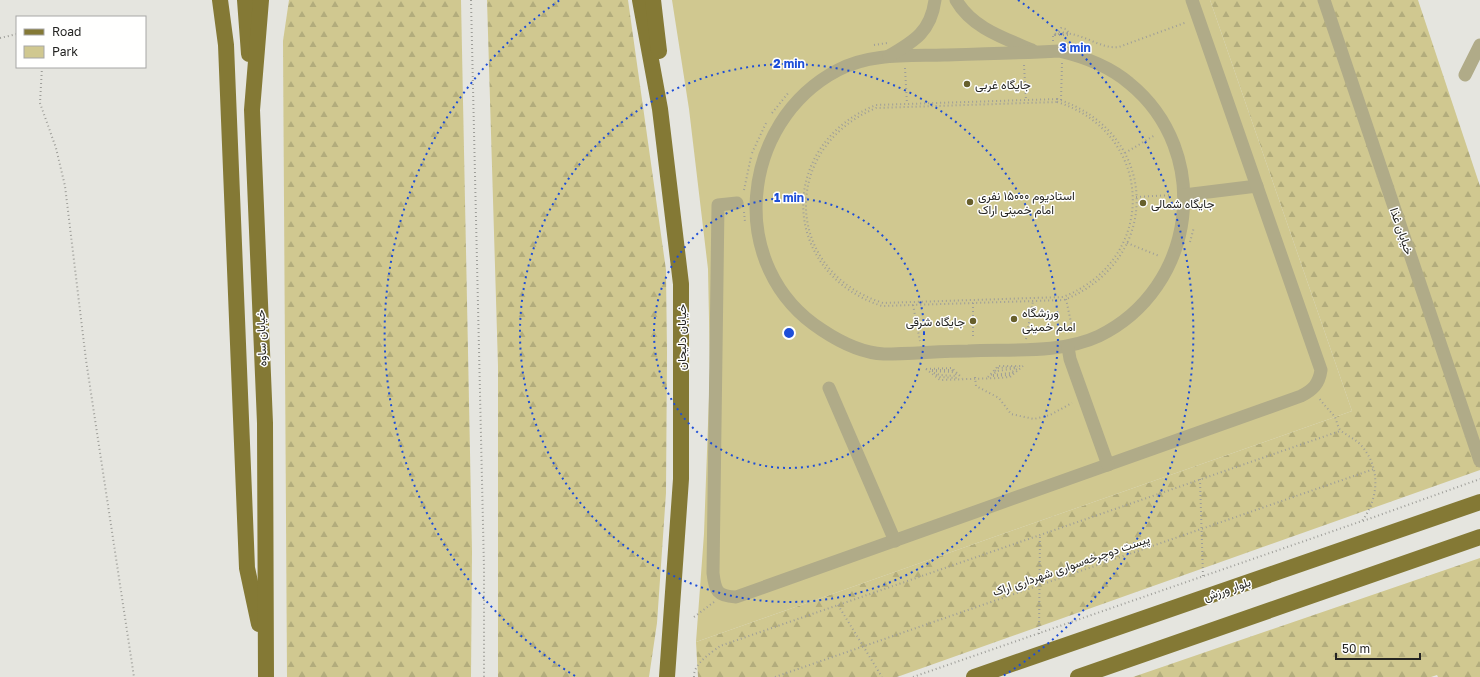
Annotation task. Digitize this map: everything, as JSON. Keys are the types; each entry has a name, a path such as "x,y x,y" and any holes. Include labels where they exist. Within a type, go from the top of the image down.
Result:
{"main road":[{"path":"220,0 226,45 247,568 265,656"},
{"path":"245,0 252,110"},
{"name":"خیابان ساوه","path":"261,0 252,110 265,423 266,677"},
{"name":"خیابان دلیجان","path":"640,0 660,109 681,292 681,479 667,677"},
{"path":"653,0 659,42 660,109"},
{"name":"بلوار ورزش","path":"974,677 1480,502"},
{"path":"1078,677 1480,537"}],"street":[{"path":"887,57 921,36 933,12 935,0"},
{"path":"956,0 977,24 990,33 1037,52"},
{"path":"742,202 718,205 713,572 714,586 723,595 736,597 1108,465 1312,390 1320,380 1321,370 1192,0"},
{"name":"خیابان غذا","path":"1324,0 1480,461"},
{"path":"1465,75 1480,45"},
{"path":"1059,51 1090,60 1118,74 1142,95 1152,107 1169,134 1180,163 1178,195 1182,229 1168,267 1154,292 1116,326 1085,342 1024,341 922,346 881,354 847,344 818,327 792,304 782,291 766,260 757,227 756,194 761,163 773,134 791,107 814,85 841,68 871,58 1037,52 1059,51"},
{"path":"1178,195 1257,186"},
{"path":"1068,341 1070,359 1108,465"},
{"path":"829,388 895,541"}],"path":[{"path":"471,0 484,568 484,677"},
{"path":"1070,34 1066,29 1061,28 1054,35 1070,34 1085,38 1110,49 1120,47 1198,18"},
{"path":"0,38 16,34"},
{"path":"1047,39 1060,39"},
{"path":"869,46 892,42"},
{"path":"1058,63 1067,65"},
{"path":"1016,64 1030,64"},
{"path":"1024,64 1026,100"},
{"path":"1060,100 1063,64"},
{"path":"42,68 40,103 56,148 65,186 86,360 134,677"},
{"path":"907,104 905,68 913,68"},
{"path":"745,229 742,202 746,176 756,143 772,113 790,91"},
{"path":"1060,100 1083,108 1114,134 1125,153 1132,170 1137,197 1134,223 1127,243 1118,260 1099,280 1083,292 1066,299 882,306 857,296 835,280 818,260 812,248 804,222 803,208 805,188 810,169 818,150 830,134 851,117 876,105 1060,100"},
{"path":"1057,102 1069,106 1097,123 1118,147 1129,171 1133,197 1131,223 1127,235 1115,258 1097,278 1075,292 1063,296 883,303 858,294 837,278 815,246 810,234 806,208 809,182 813,170 825,147 833,136 853,119 876,108 1057,102"},
{"path":"1154,130 1158,139"},
{"path":"1125,153 1156,134"},
{"path":"1172,188 1178,195"},
{"path":"1133,197 1178,195"},
{"path":"1190,243 1194,225"},
{"path":"1127,243 1160,257 1163,250"},
{"path":"1066,299 1073,333 1068,341"},
{"path":"1024,341 1033,301"},
{"path":"973,303 973,344"},
{"path":"913,305 926,369 940,380 1010,375 1023,366"},
{"path":"1073,333 1077,332"},
{"path":"966,339 973,344"},
{"path":"913,341 922,346"},
{"path":"988,377 998,366 1023,366"},
{"path":"988,377 998,371 1010,370 1023,366"},
{"path":"926,369 952,370 962,378"},
{"path":"926,369 940,375 952,375 962,378"},
{"path":"975,377 976,386 999,398 1011,414 1034,419 1050,415 1084,396"},
{"path":"1312,390 1335,417 1340,431 1352,437 1362,446 1371,461 1376,483 1375,497 1372,506 1362,521"},
{"path":"694,677 693,672 704,658 720,646 1340,431"},
{"name":"پیست دوچرخه‌سواری شهرداری اراک","path":"775,677 1374,469"},
{"path":"1200,479 1202,577"},
{"path":"914,677 1480,479"},
{"path":"1038,634 1040,535"},
{"path":"838,605 882,677"},
{"path":"694,617 706,608"}],"green space":[{"path":"289,0 461,0 472,552 471,677 287,677 283,41"},
{"path":"487,0 628,0 666,270 666,493 657,623 649,677 498,677 498,366"},
{"name":"ورزشگاه امام خمینی","path":"672,0 1210,0 1352,411 696,642 704,534 710,369 708,269 689,109"},
{"path":"1210,0 1418,0 1480,186 1480,470 897,677 698,677 696,642 1352,411"},
{"path":"1480,558 1480,677 1438,677 1437,675 1431,677 1133,677"}],"place":[{"name":"جایگاه غربی","path":"967,84"},
{"name":"استادیوم ۱۵۰۰۰ نفری امام خمینی اراک","path":"970,202"},
{"name":"جایگاه شمالی","path":"1143,203"},
{"name":"ورزشگاه امام خمینی","path":"1014,319"},
{"name":"جایگاه شرقی","path":"973,321"}]}
